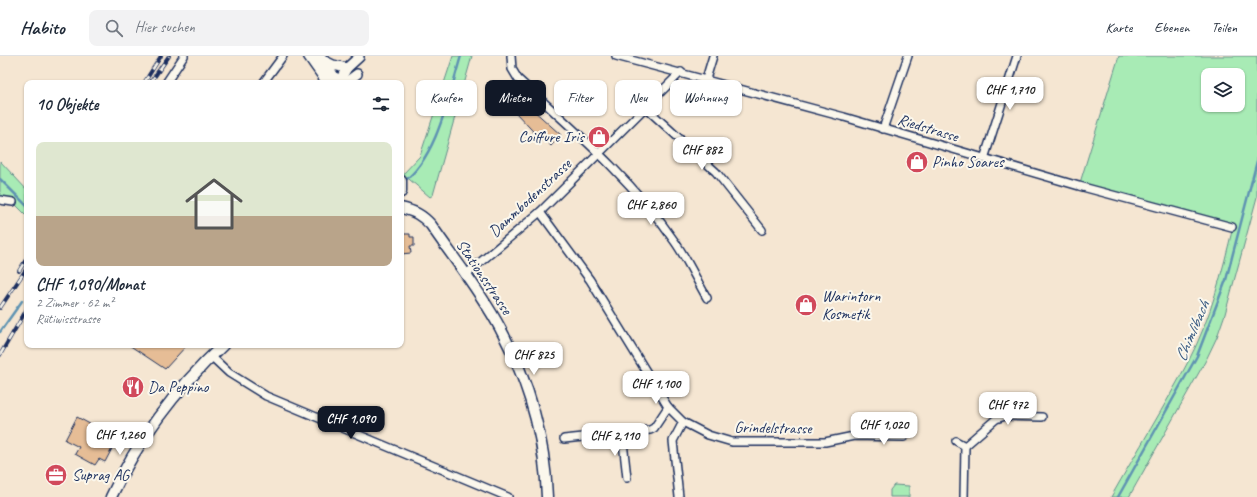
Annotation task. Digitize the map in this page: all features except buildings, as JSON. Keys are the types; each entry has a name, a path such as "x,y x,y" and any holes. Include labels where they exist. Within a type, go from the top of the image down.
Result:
{"main road":[{"path":"309,56 326,80"},
{"path":"322,58 336,80"},
{"name":"Stationsstrasse","path":"404,209 412,210 422,216 431,225 500,327 518,365 540,435 547,497"},
{"path":"111,497 131,458 157,418 178,391 220,348"}],"street":[{"path":"168,80 184,56"},
{"path":"265,80 283,56"},
{"path":"340,80 347,68 359,56"},
{"path":"356,78 359,56"},
{"path":"511,56 512,69 518,79 599,152 637,192 676,243 707,298"},
{"name":"Riedstrasse","path":"616,56 681,72 984,159 1232,226"},
{"path":"706,79 713,56"},
{"path":"883,129 908,56"},
{"path":"984,159 1017,56"},
{"path":"322,58 333,65 347,68"},
{"name":"Dammbodenstrasse","path":"662,92 681,72"},
{"name":"Dammbodenstrasse","path":"465,275 540,212 599,152 637,116"},
{"path":"655,116 716,172 762,230"},
{"path":"0,200 13,202"},
{"name":"Grindelstrasse","path":"540,212 590,280 668,407 683,422 708,435 732,442 826,442 854,436 904,437"},
{"path":"211,356 229,373 266,396 508,497"},
{"path":"564,439 650,430 654,428 668,407"},
{"path":"964,497 965,446 996,419 1005,416 1042,417"},
{"path":"679,497 673,441 683,422"},
{"path":"622,433 627,478"},
{"path":"956,441 965,446"}],"green space":[{"path":"453,56 472,56 465,80 445,80"},
{"path":"1119,56 1257,56 1257,197 1225,314 1217,337 1206,360 1129,497 1111,497 1197,344 1215,295 1233,227 1079,186"},
{"path":"433,116 455,116 433,195 430,197 404,175 404,173 420,156"},
{"path":"0,161 24,187 24,213 13,202 0,200"},
{"path":"894,485 909,486 909,497 890,497 890,490"}],"waterway":[{"name":"Chimlibach","path":"404,181 415,171 425,158 433,142 446,107 461,56"},
{"name":"Chimlibach","path":"1118,497 1197,356 1226,280 1257,161"},
{"name":"Chimlibach","path":"0,179 24,203"},
{"path":"0,332 22,301"}],"railway":[{"path":"146,80 161,56"},
{"path":"152,80 169,56"},
{"path":"19,271 24,263"},
{"path":"0,308 24,272"},
{"path":"0,355 24,314"}],"place":[{"name":"Coiffure Iris","path":"599,137"},
{"name":"Pinho Soares","path":"917,162"},
{"name":"Warintorn Kosmetik","path":"806,305"},
{"name":"Da Peppino","path":"133,387"},
{"name":"Suprag AG","path":"56,475"}]}
